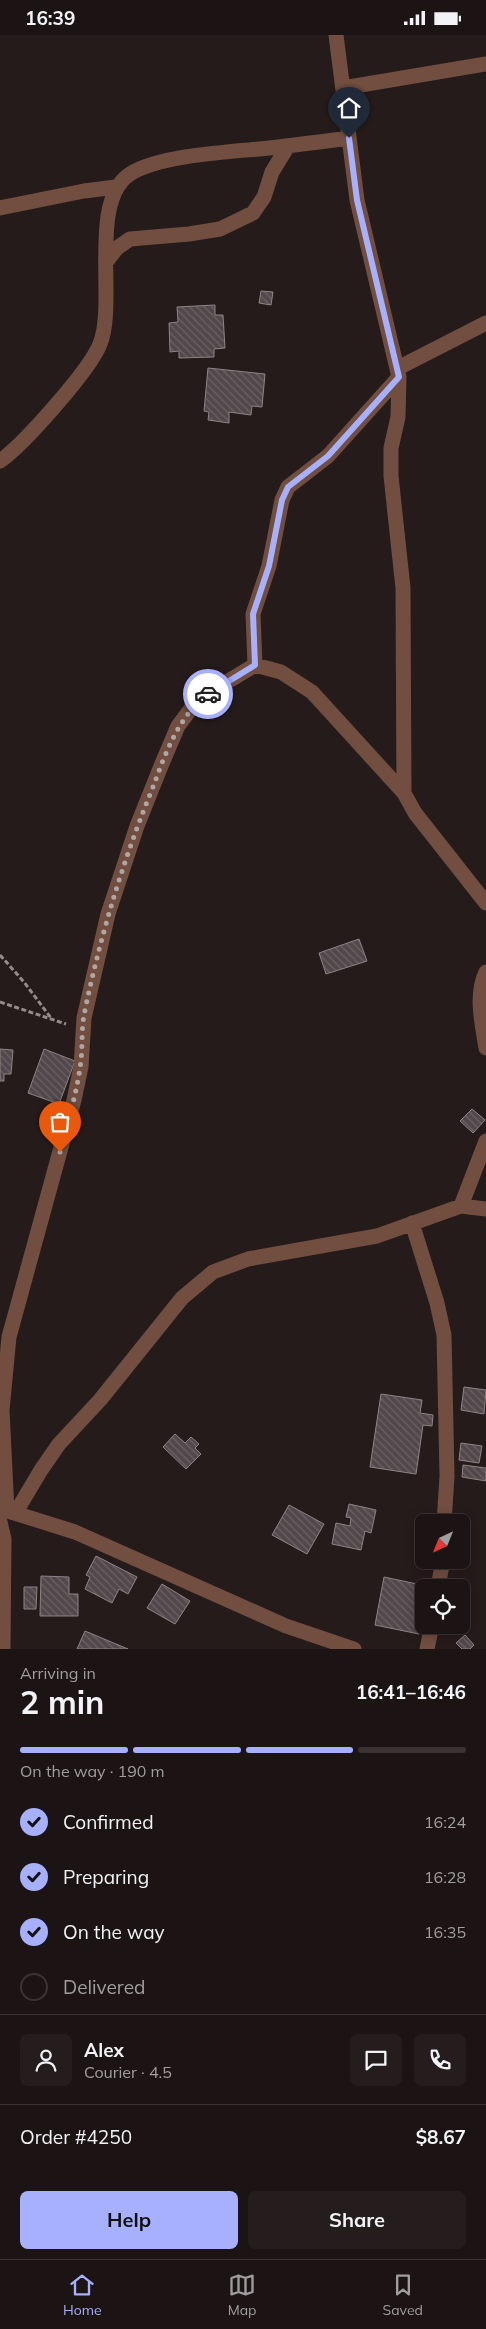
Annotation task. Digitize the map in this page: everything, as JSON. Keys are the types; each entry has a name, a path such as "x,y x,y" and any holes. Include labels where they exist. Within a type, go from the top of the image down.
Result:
{"street":[{"path":"336,35 357,200 398,372 398,417 391,448 391,476 403,588 404,793"},
{"path":"343,88 486,64"},
{"path":"0,461 14,452 92,361 101,343 105,318 109,207 116,187 129,174 151,165 199,155 349,138"},
{"path":"106,262 117,248 130,239 189,234 220,229 253,213 264,197 272,172 288,146"},
{"path":"0,208 84,191 116,187"},
{"path":"255,665 253,614 269,566 282,500 288,487 328,456 398,372 486,323"},
{"path":"3,1649 6,1514 1,1410 9,1337 74,1100 81,1067 86,1009 108,914 137,826 178,726 193,706 212,691 255,665 281,673 312,692 404,793 415,813 486,903"},
{"path":"486,972 480,984 481,1013 486,1048"},
{"path":"461,1206 486,1141"},
{"path":"6,1514 60,1444 100,1400 182,1298 213,1272 248,1259 377,1236 461,1206 486,1209"},
{"path":"412,1223 438,1303 444,1335 447,1476 445,1514"},
{"path":"6,1514 76,1531 286,1626 354,1649"},
{"path":"428,1649 430,1634"}],"path":[{"path":"0,955 24,982 51,1019"},
{"path":"0,1002 83,1031"}],"building":[{"path":"261,291 273,292 271,305 259,303"},
{"path":"215,305 215,315 223,315 225,348 214,349 214,357 179,358 179,351 170,352 169,323 178,322 177,307"},
{"path":"208,368 265,374 262,407 252,406 251,415 229,412 229,423 208,420 209,412 204,411"},
{"path":"359,939 367,961 326,974 319,953"},
{"path":"0,1049 13,1050 11,1074 4,1074 4,1081 0,1081"},
{"path":"44,1049 75,1061 59,1104 28,1093"},
{"path":"472,1109 485,1120 473,1133 460,1121"},
{"path":"464,1387 486,1390 484,1414 461,1410"},
{"path":"381,1394 422,1400 420,1413 433,1415 432,1426 423,1425 416,1474 370,1467"},
{"path":"175,1434 185,1443 191,1437 199,1444 195,1448 201,1454 186,1469 163,1447"},
{"path":"461,1443 482,1446 479,1463 459,1460"},
{"path":"463,1465 486,1468 486,1481 462,1477"},
{"path":"349,1504 376,1510 371,1533 365,1531 361,1550 332,1544 336,1523 350,1526 351,1518 346,1517"},
{"path":"289,1505 324,1524 307,1554 272,1535"},
{"path":"96,1556 137,1577 128,1594 119,1589 112,1603 85,1589 90,1577 86,1575"},
{"path":"41,1576 69,1577 69,1594 78,1594 78,1616 40,1616"},
{"path":"384,1577 415,1584 415,1633 375,1625"},
{"path":"162,1584 190,1601 175,1624 147,1608"},
{"path":"24,1587 37,1587 36,1609 24,1609"},
{"path":"85,1631 128,1649 77,1649"},
{"path":"465,1635 474,1645 470,1649 462,1649 456,1643"}],"way so far":[{"path":"60,1152 81,1067 84,1018 108,914 137,826 178,726 193,706 208,694"}],"route":[{"path":"208,694 255,665 253,614 269,566 282,500 288,487 328,456 399,377 357,200 349,138"}]}
